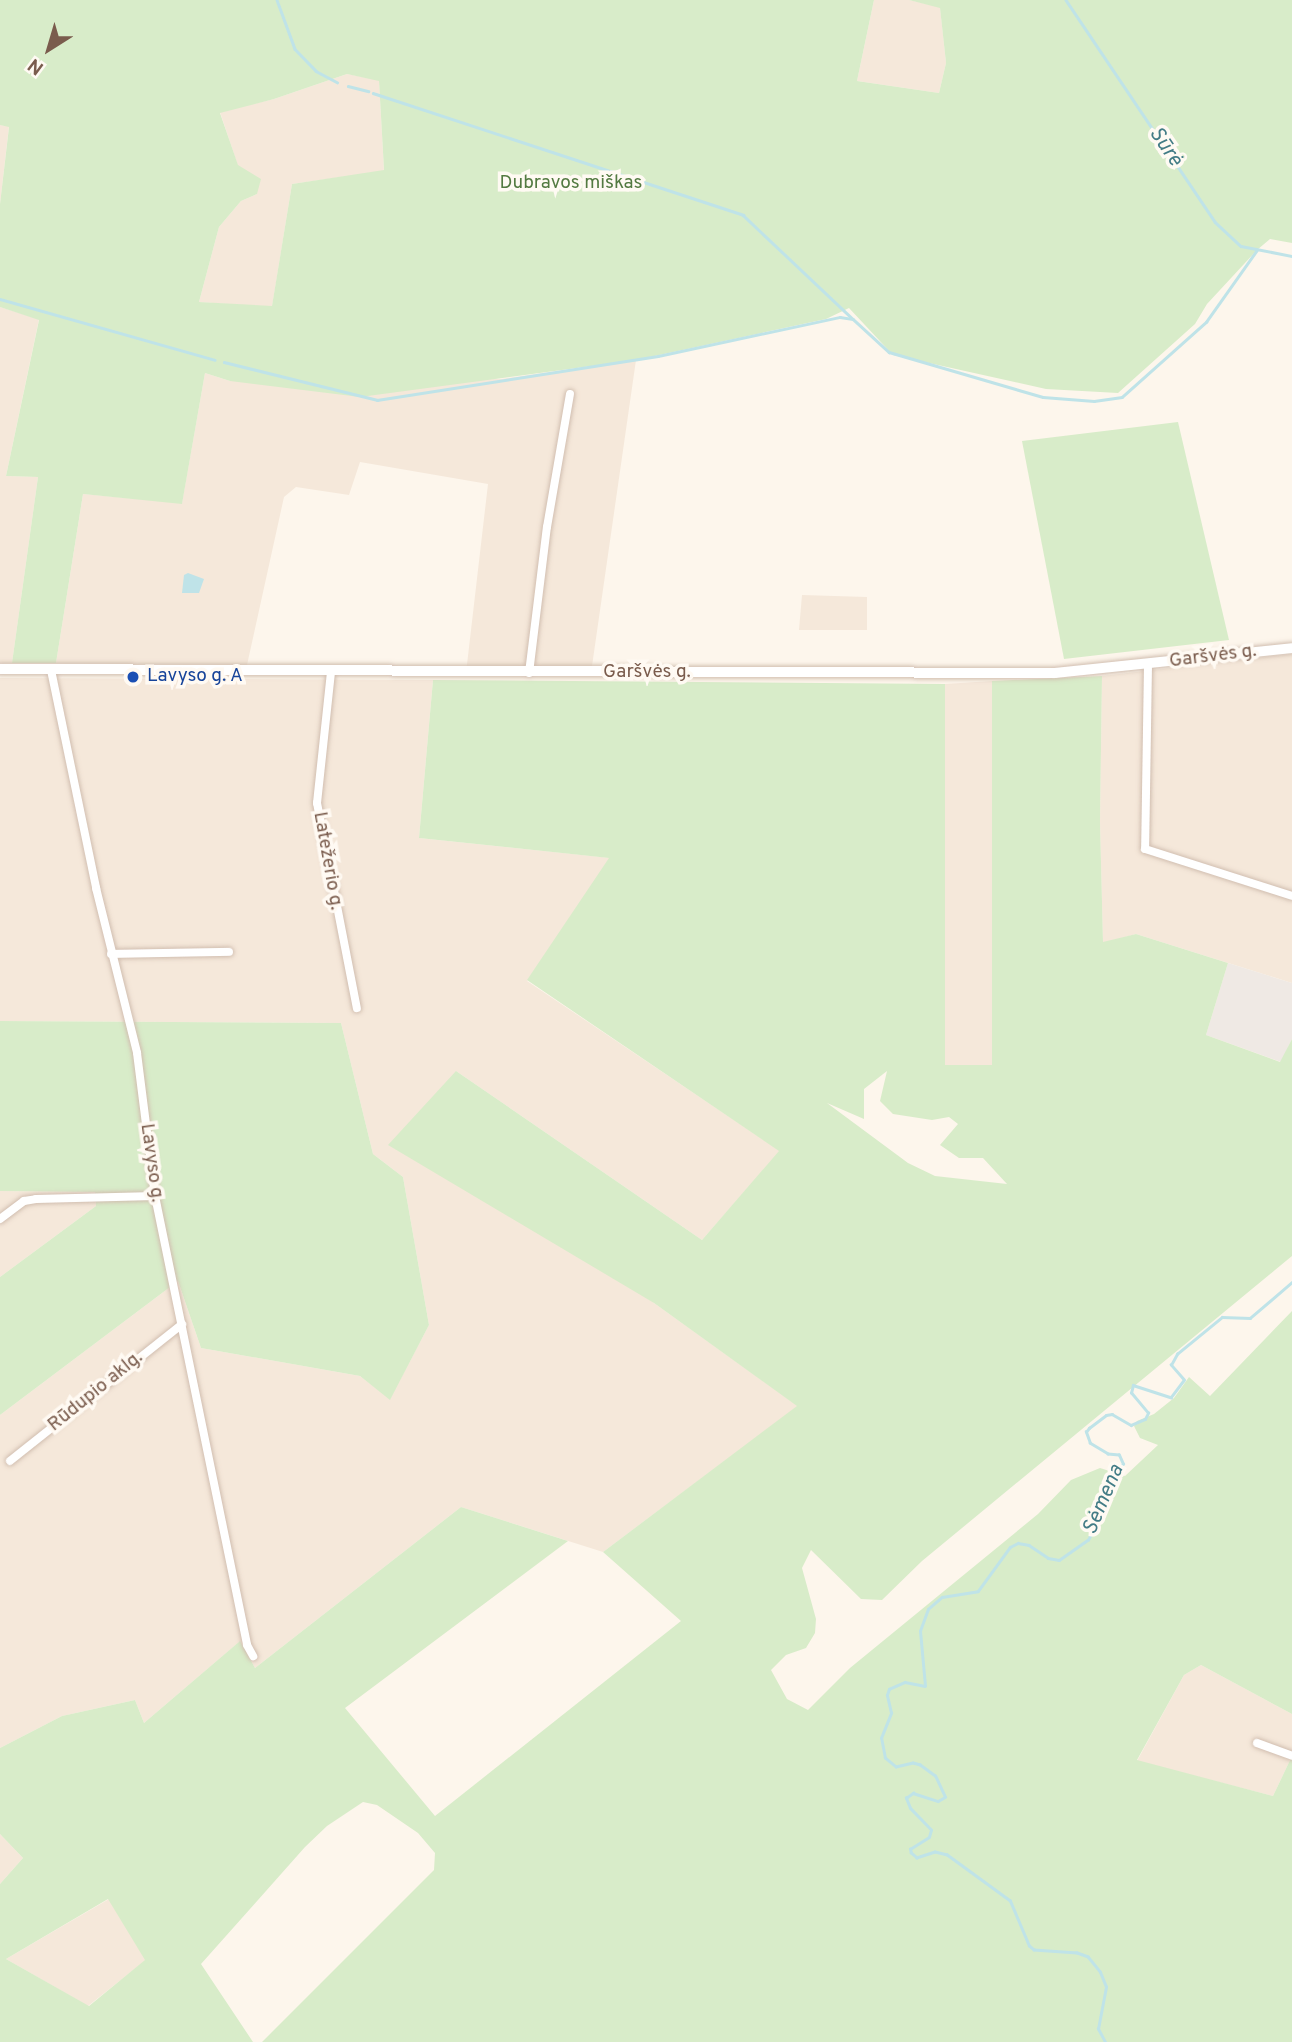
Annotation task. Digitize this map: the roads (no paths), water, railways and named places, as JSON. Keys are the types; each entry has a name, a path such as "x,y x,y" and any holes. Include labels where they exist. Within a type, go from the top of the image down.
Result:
{"main road":[{"name":"Garšvės g.","path":"0,669 1055,673 1292,648"}],"street":[{"path":"529,673 547,527 570,394"},
{"path":"1148,665 1145,849 1292,896"},
{"name":"Lavyso g.","path":"51,670 111,954 138,1053 155,1196 247,1645 253,1656"},
{"name":"Latežerio g.","path":"331,671 317,803 357,1008"},
{"path":"111,954 229,953"},
{"path":"0,1219 24,1201 36,1199 155,1196"},
{"name":"Rūdupio aklg.","path":"10,1461 182,1324"},
{"path":"1257,1743 1292,1756"}],"water":[{"path":"188,573 204,579 199,593 182,593 184,575"}],"waterway":[{"path":"277,0 295,49 316,71 337,82"},
{"name":"Sūrė","path":"1066,0 1215,222 1241,246 1292,256"},
{"path":"348,86 368,91"},
{"path":"373,93 743,215 852,318"},
{"path":"224,362 377,400 658,356 840,317 853,319 889,352 1043,397 1094,401 1122,397 1206,322 1257,250"},
{"path":"0,299 215,360"},
{"name":"Sėmena","path":"1105,2042 1098,2029 1106,1987 1100,1972 1088,1957 1077,1953 1034,1950 1029,1946 1010,1901 947,1855 935,1852 917,1858 911,1853 910,1849 929,1837 931,1830 910,1808 906,1798 913,1793 938,1801 945,1797 935,1776 920,1765 913,1763 896,1767 885,1758 881,1738 891,1713 887,1695 889,1689 905,1682 925,1686 920,1631 928,1609 942,1597 978,1591 1010,1547 1018,1543 1029,1545 1048,1558 1059,1560 1088,1540 1105,1507 1108,1480 1123,1464 1119,1455 1108,1454 1090,1443 1086,1432 1089,1428 1106,1415 1112,1414 1131,1425 1145,1419 1148,1413 1131,1393 1133,1385 1171,1397 1184,1380 1171,1365 1177,1354 1222,1317 1250,1318 1292,1282"}],"place":[{"name":"Lavyso g. A","path":"133,677"}],"park label":[{"name":"Dubravos miškas","path":"571,184"}]}
